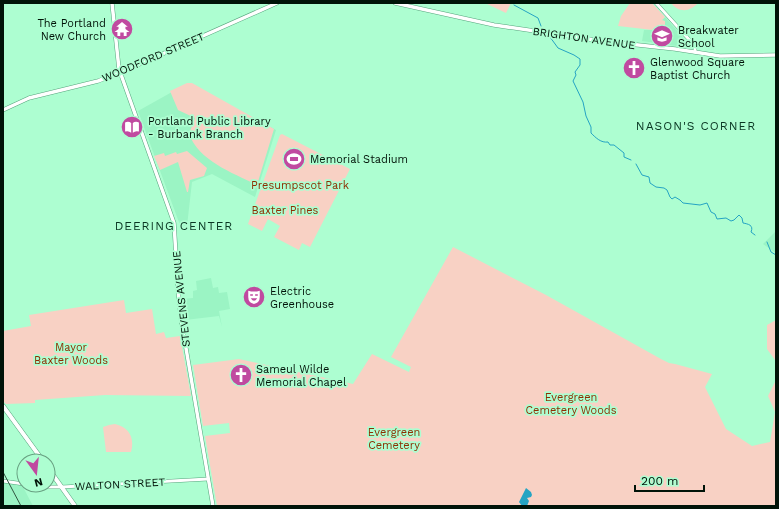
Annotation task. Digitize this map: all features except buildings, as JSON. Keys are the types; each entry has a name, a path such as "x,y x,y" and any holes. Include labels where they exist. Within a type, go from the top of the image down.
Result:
{"highway":[{"path":"3,406 37,453"},
{"path":"56,479 75,506"}],"main road":[{"name":"STEVENS AVENUE","path":"112,3 117,56 121,73 174,224 181,319 213,506"},
{"name":"WOODFORD STREET","path":"3,110 29,98 98,81 121,73 277,3"},
{"name":"BRIGHTON AVENUE","path":"395,3 506,27 720,56 776,55"}],"street":[{"path":"656,3 695,46 695,52"},
{"name":"WALTON STREET","path":"56,487 208,479"},
{"path":"3,481 16,483"}],"shaded area":[{"name":"Breakwater School","path":"665,17 692,48 642,41 644,30 652,30"},
{"path":"188,83 276,130 255,197 212,174 192,182 187,226 180,225 138,111"},
{"path":"776,231 776,253 763,244"},
{"path":"211,278 213,288 218,287 219,293 227,292 230,309 219,311 222,327 219,316 185,320 182,299 193,298 193,291 197,290 196,281"},
{"path":"3,482 16,484 16,493 26,493 33,506 3,506"}],"green space":[{"path":"485,3 511,3 506,13"},
{"path":"630,3 652,3 665,17 662,20 665,21 665,26 657,35 655,35 653,30 618,26 621,16"},
{"path":"671,3 698,3 688,10 681,10"},
{"name":"Presumpscot Park","path":"187,83 192,83 274,129 257,185 228,171 200,152 189,134 195,118 178,110 170,91"},
{"name":"Presumpscot Park","path":"282,134 350,169 310,247 302,243 299,250 274,237 280,226 268,219 262,231 248,224 280,135"},
{"path":"187,151 207,168 204,176 190,180 188,192 178,162 160,170 154,156 164,153 165,156 176,152 177,154"},
{"path":"453,247 546,295 669,363 712,374 705,387 726,429 752,446 770,442 775,412 768,396 776,380 776,506 217,506 205,436 230,433 229,423 203,426 193,365 239,359 353,384 372,354 409,372 411,367 391,357"},
{"name":"Mayor Baxter Woods","path":"124,300 126,313 152,309 156,334 164,332 166,338 180,336 191,396 105,395 35,400 35,403 6,404 3,401 3,331 31,326 29,315"},
{"path":"776,320 776,380 775,360 767,349 767,325"},
{"path":"115,424 120,425 130,434 132,442 131,452 106,452 103,427"}],"water":[{"path":"526,488 532,495 531,497 527,498 529,501 527,506 522,506 519,502"}],"waterway":[{"path":"514,5 538,18 541,26"},
{"path":"550,37 558,48 580,59 580,65 575,72 576,75 573,81 583,102 586,116 591,127 591,133 601,141 614,145 624,153 624,157 631,160"},
{"path":"636,164 642,175 649,177 650,183 656,187 667,190 672,199 675,197 683,203 700,205 707,203 711,212 715,214 717,219 726,218 731,221 739,215 742,218 743,223 751,226 751,232 755,235"},
{"path":"767,242 771,252 776,255"}],"railway":[{"path":"3,472 21,506"}],"place":[{"name":"The Portland New Church","path":"122,29"},
{"name":"Breakwater School","path":"662,36"},
{"name":"Glenwood Square Baptist Church","path":"634,68"},
{"name":"Portland Public Library - Burbank Branch","path":"132,127"},
{"name":"Memorial Stadium","path":"294,159"},
{"name":"Electric Greenhouse","path":"254,297"},
{"name":"Sameul Wilde Memorial Chapel","path":"241,375"}],"district":[{"name":"NASON'S CORNER","path":"696,126"},
{"name":"DEERING CENTER","path":"174,226"}],"park label":[{"name":"Baxter Pines","path":"285,210"},
{"name":"Evergreen Cemetery Woods","path":"571,403"},
{"name":"Evergreen Cemetery","path":"394,438"}]}
